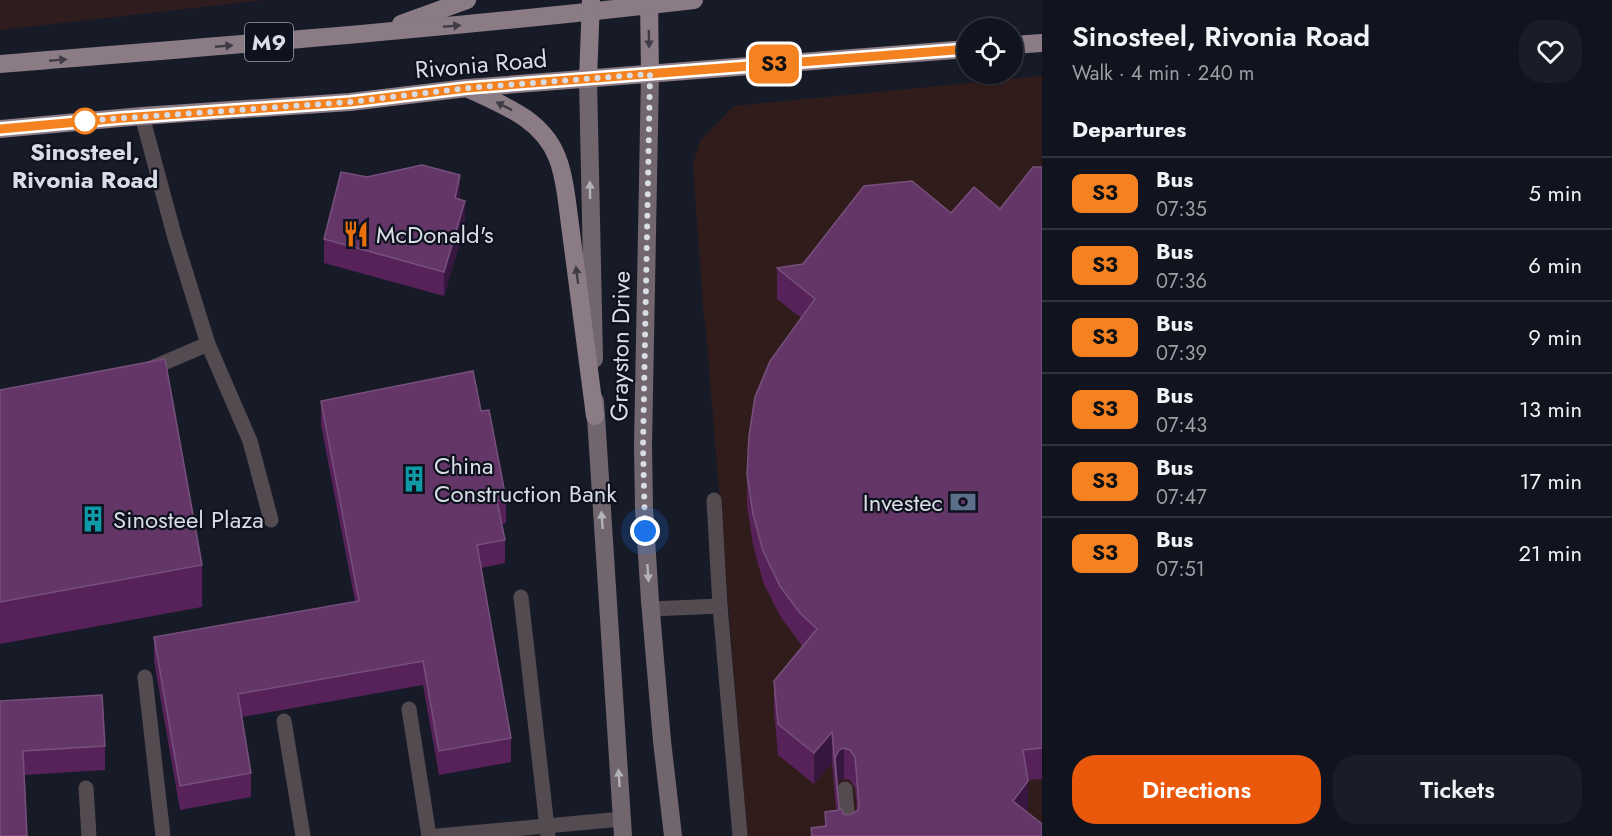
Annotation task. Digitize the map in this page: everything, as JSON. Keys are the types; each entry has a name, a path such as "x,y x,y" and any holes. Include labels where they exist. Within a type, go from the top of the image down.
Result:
{"main road":[{"path":"373,33 467,0"},
{"name":"Rivonia Road","path":"0,64 373,33 591,6 694,0"},
{"name":"Grayston Drive","path":"649,3 644,508 662,741 673,836"},
{"name":"Grayston Drive","path":"591,6 588,79 595,416 623,827"},
{"path":"1023,44 1042,43"},
{"name":"Rivonia Road","path":"0,129 142,116 350,102 467,88 957,50"},
{"path":"467,88 529,120 544,135 556,155 562,173 570,221 595,416"}],"lane":[{"path":"142,116 208,344 250,441 271,520"},
{"path":"138,373 208,344"},
{"path":"714,500 720,606 740,836"},
{"path":"521,597 548,831"},
{"path":"651,609 720,606"},
{"path":"145,677 163,836"},
{"path":"409,709 429,836"},
{"path":"284,721 303,836"},
{"path":"86,788 88,836"},
{"path":"845,789 849,836"},
{"path":"438,836 623,827"}],"shaded area":[{"path":"0,0 265,0 0,30"},
{"path":"1042,76 1042,836 747,836 693,164 700,141 734,106 960,84 1023,84 1023,78"}],"building":[{"path":"422,165 460,175 455,198 465,201 444,272 324,239 341,172 367,177"},
{"path":"1033,167 1042,167 1042,748 1023,750 1028,781 1013,801 1042,824 1042,836 812,836 811,828 826,826 825,812 839,810 832,732 814,753 778,724 774,681 817,629 800,613 780,586 763,551 753,514 747,475 749,436 755,397 770,361 815,299 777,268 803,264 864,186 912,181 951,213 974,187 1000,209","holes":["844,748 850,750 855,757 859,805 858,810 850,815 844,814 839,806 835,758 839,750"]},
{"name":"Sinosteel Plaza","path":"165,359 202,565 0,602 0,390"},
{"path":"473,371 481,411 489,410 506,499 497,501 505,540 477,545 511,738 439,751 423,661 238,694 251,773 180,786 154,637 359,601 321,401"},
{"path":"102,695 105,746 23,751 27,836 0,836 0,701"}],"bus line":[{"name":"S3","path":"0,129 350,102 467,88 957,50"}],"place":[{"name":"Sinosteel, Rivonia Road","path":"85,121"},
{"name":"McDonald's","path":"356,234"},
{"name":"China Construction Bank","path":"414,479"},
{"name":"Investec","path":"963,502"},
{"name":"Sinosteel Plaza","path":"93,519"}],"route":[{"path":"85,121 83,121 350,102 467,88 650,74 643,446 645,531"}]}
